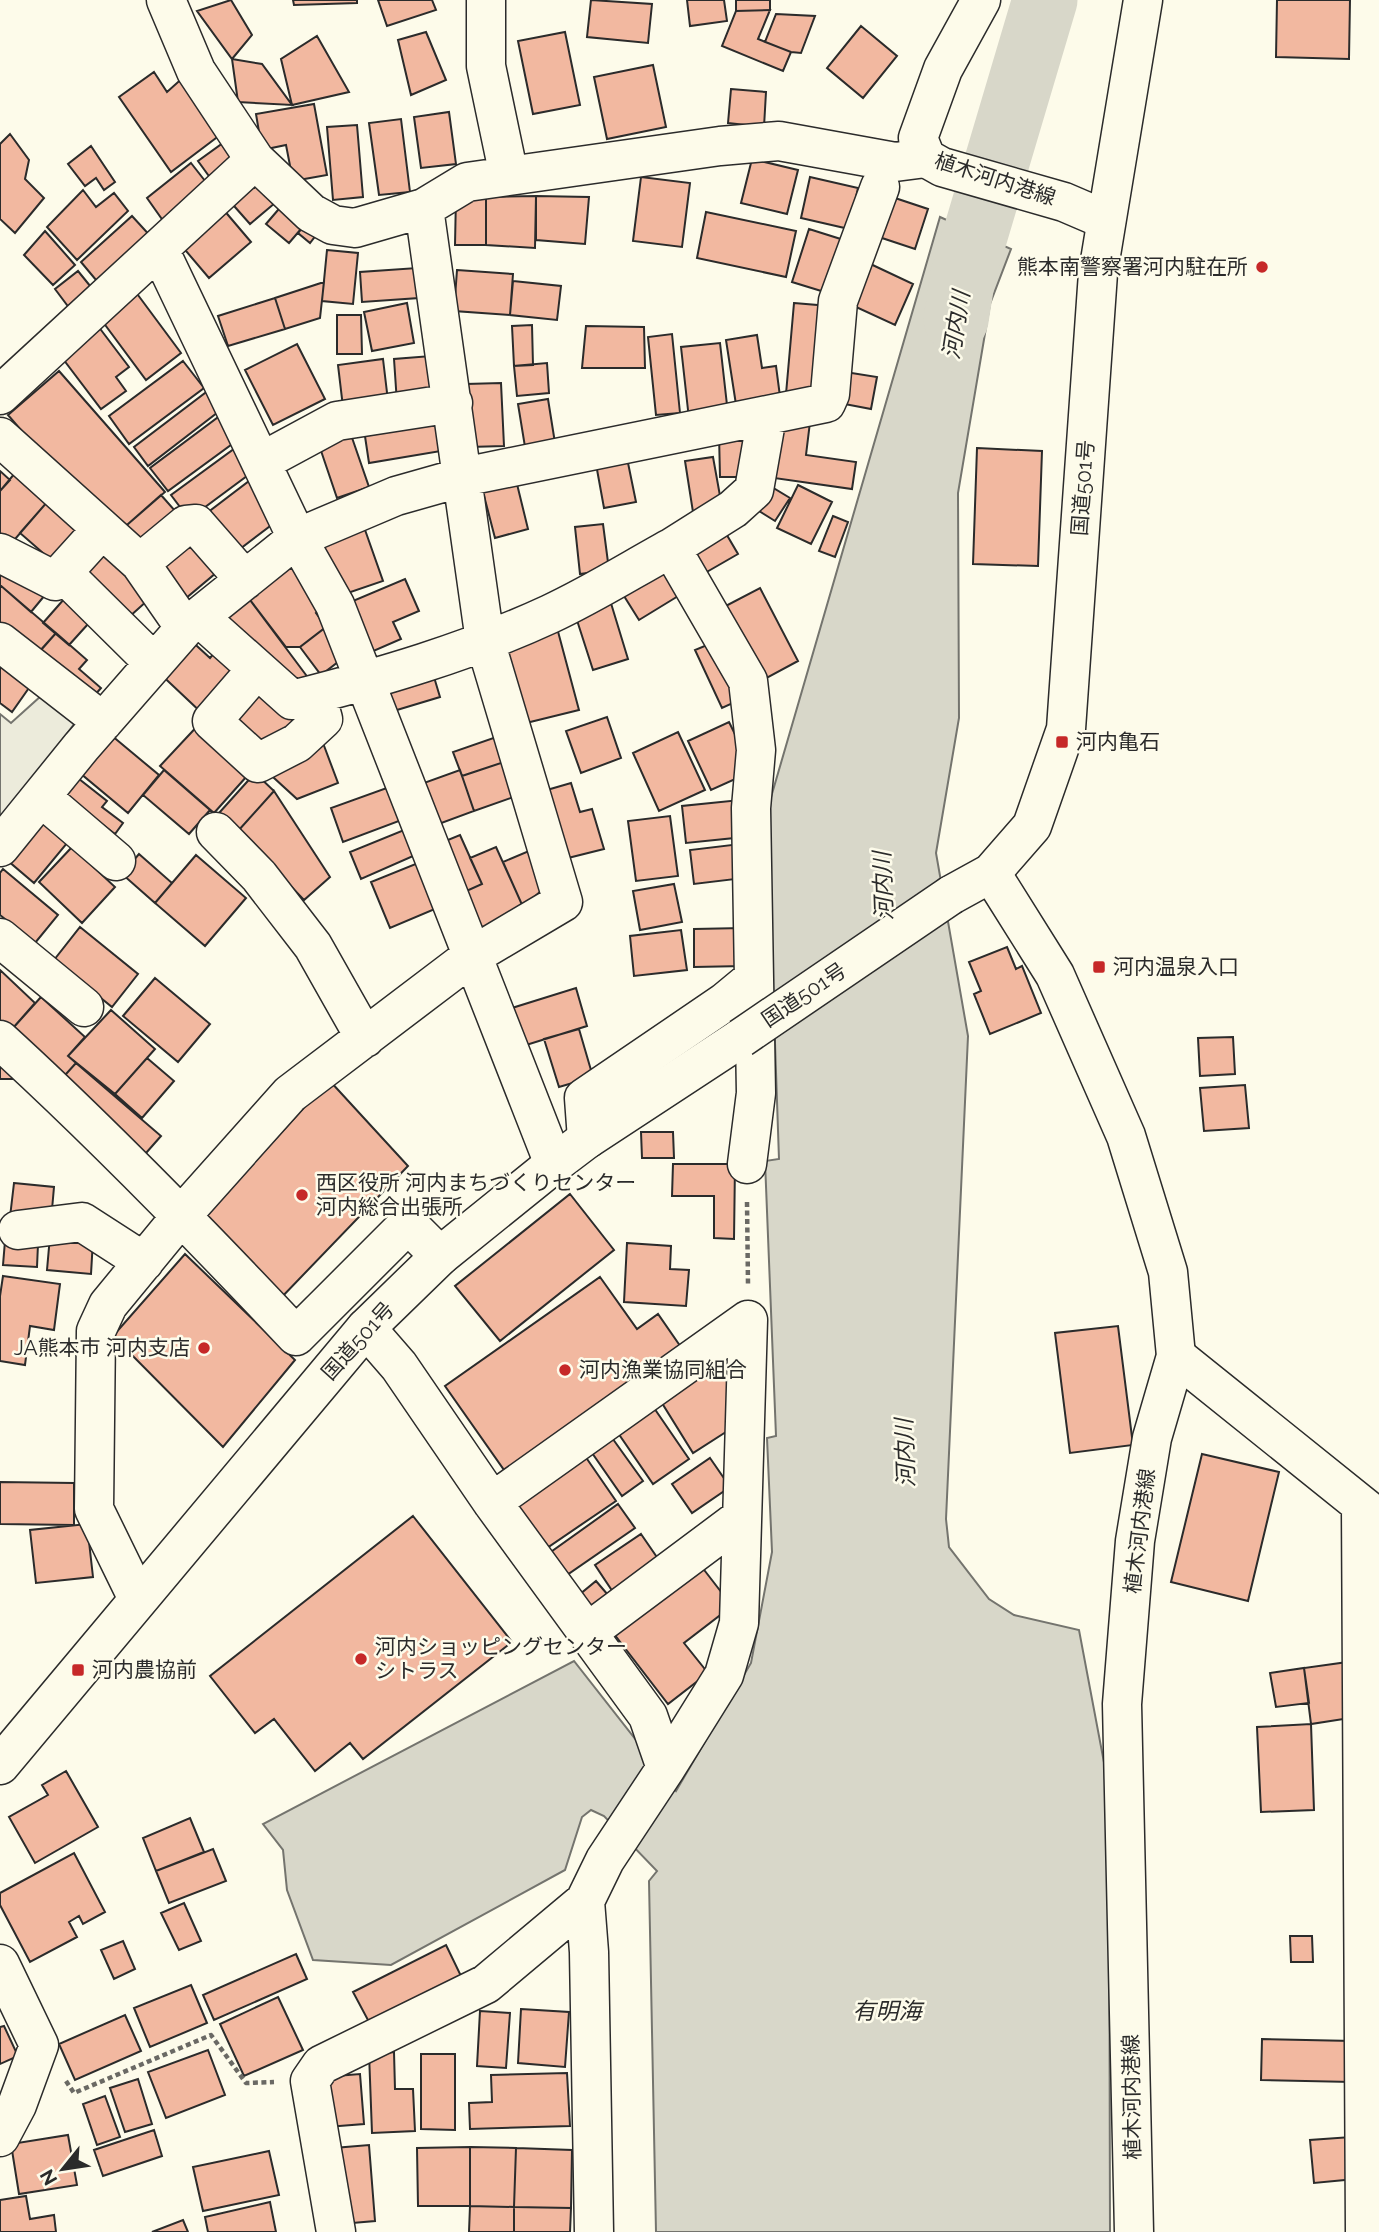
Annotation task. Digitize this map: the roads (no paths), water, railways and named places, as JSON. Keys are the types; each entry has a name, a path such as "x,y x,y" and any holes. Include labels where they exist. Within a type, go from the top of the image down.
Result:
{"main road":[{"path":"166,0 196,71 255,160 310,213 333,225 355,228 424,208 467,182 720,146 779,141 895,162 934,162"},
{"path":"486,0 486,66 509,176"},
{"name":"植木河内港線","path":"981,0 943,69 918,138 934,162 1064,202 1106,220"},
{"name":"国道501号","path":"0,1765 366,1328 440,1256 587,1139 951,895 991,873 1032,826 1066,729 1098,273 1143,0"},
{"path":"0,395 255,160"},
{"path":"0,847 103,722 192,622 297,538 396,496 463,477 826,403 830,394 838,301 880,187"},
{"path":"138,1599 94,1509 96,1331 108,1305 182,1215 290,1094 472,956 563,902 485,641 424,208"},
{"path":"159,249 297,538 335,605 554,1164"},
{"path":"261,462 337,421 453,404"},
{"path":"0,437 140,563 192,622 257,669 292,701 366,681 485,641 551,614 671,548 733,509 754,491 767,416"},
{"path":"140,563 186,525 196,524 245,580"},
{"path":"0,553 55,581 102,529"},
{"path":"671,548 748,681 757,750 751,808 756,1093 747,1164"},
{"path":"63,573 154,663"},
{"path":"0,642 103,722"},
{"path":"257,669 212,721 258,763 297,743 323,719 316,694"},
{"path":"41,797 116,860"},
{"path":"216,832 259,876 313,946 365,1038"},
{"name":"植木河内港線","path":"991,873 1055,975 1126,1136 1168,1272 1175,1356 1153,1438 1135,1541 1122,1704 1134,2232"},
{"path":"0,938 84,1007"},
{"path":"587,1139 584,1098 726,1002 754,978"},
{"path":"0,1040 182,1215 296,1336 408,1224 440,1256"},
{"path":"18,1230 82,1222 144,1262"},
{"path":"336,2232 310,2081 321,2065 486,1984 585,1901 605,1860 724,1675 739,1623 748,1320 492,1502"},
{"path":"366,1328 399,1366 492,1502 648,1716 666,1769"},
{"path":"1175,1356 1370,1512 1365,2232"},
{"path":"588,1632 743,1517"},
{"path":"585,1901 589,1952 594,2232"},
{"path":"0,1964 39,2045 18,2105 0,2137"}],"water":[{"name":"有明海","path":"940,217 1011,249 990,304 958,493 959,718 936,853 968,1036 946,1519 949,1547 989,1599 1014,1615 1079,1630 1109,1789 1110,2232 656,2232 649,1881 657,1871 604,1816 591,1810 582,1817 565,1870 391,1965 313,1960 287,1890 283,1850 263,1824 574,1661 676,1791 751,1663 772,1552 767,1438 776,1436 765,1161 779,1159 767,811"}],"waterway":[{"name":"河内川","path":"956,320 963,276 1045,0"}],"place":[{"name":"熊本南警察署河内駐在所","path":"1262,267"},
{"name":"河内亀石","path":"1062,742"},
{"name":"河内温泉入口","path":"1099,967"},
{"name":"西区役所 河内まちづくりセンター 河内総合出張所","path":"302,1195"},
{"name":"JA熊本市 河内支店","path":"204,1348"},
{"name":"河内漁業協同組合","path":"565,1370"},
{"name":"河内ショッピングセンター シトラス","path":"361,1659"},
{"name":"河内農協前","path":"78,1670"}]}
